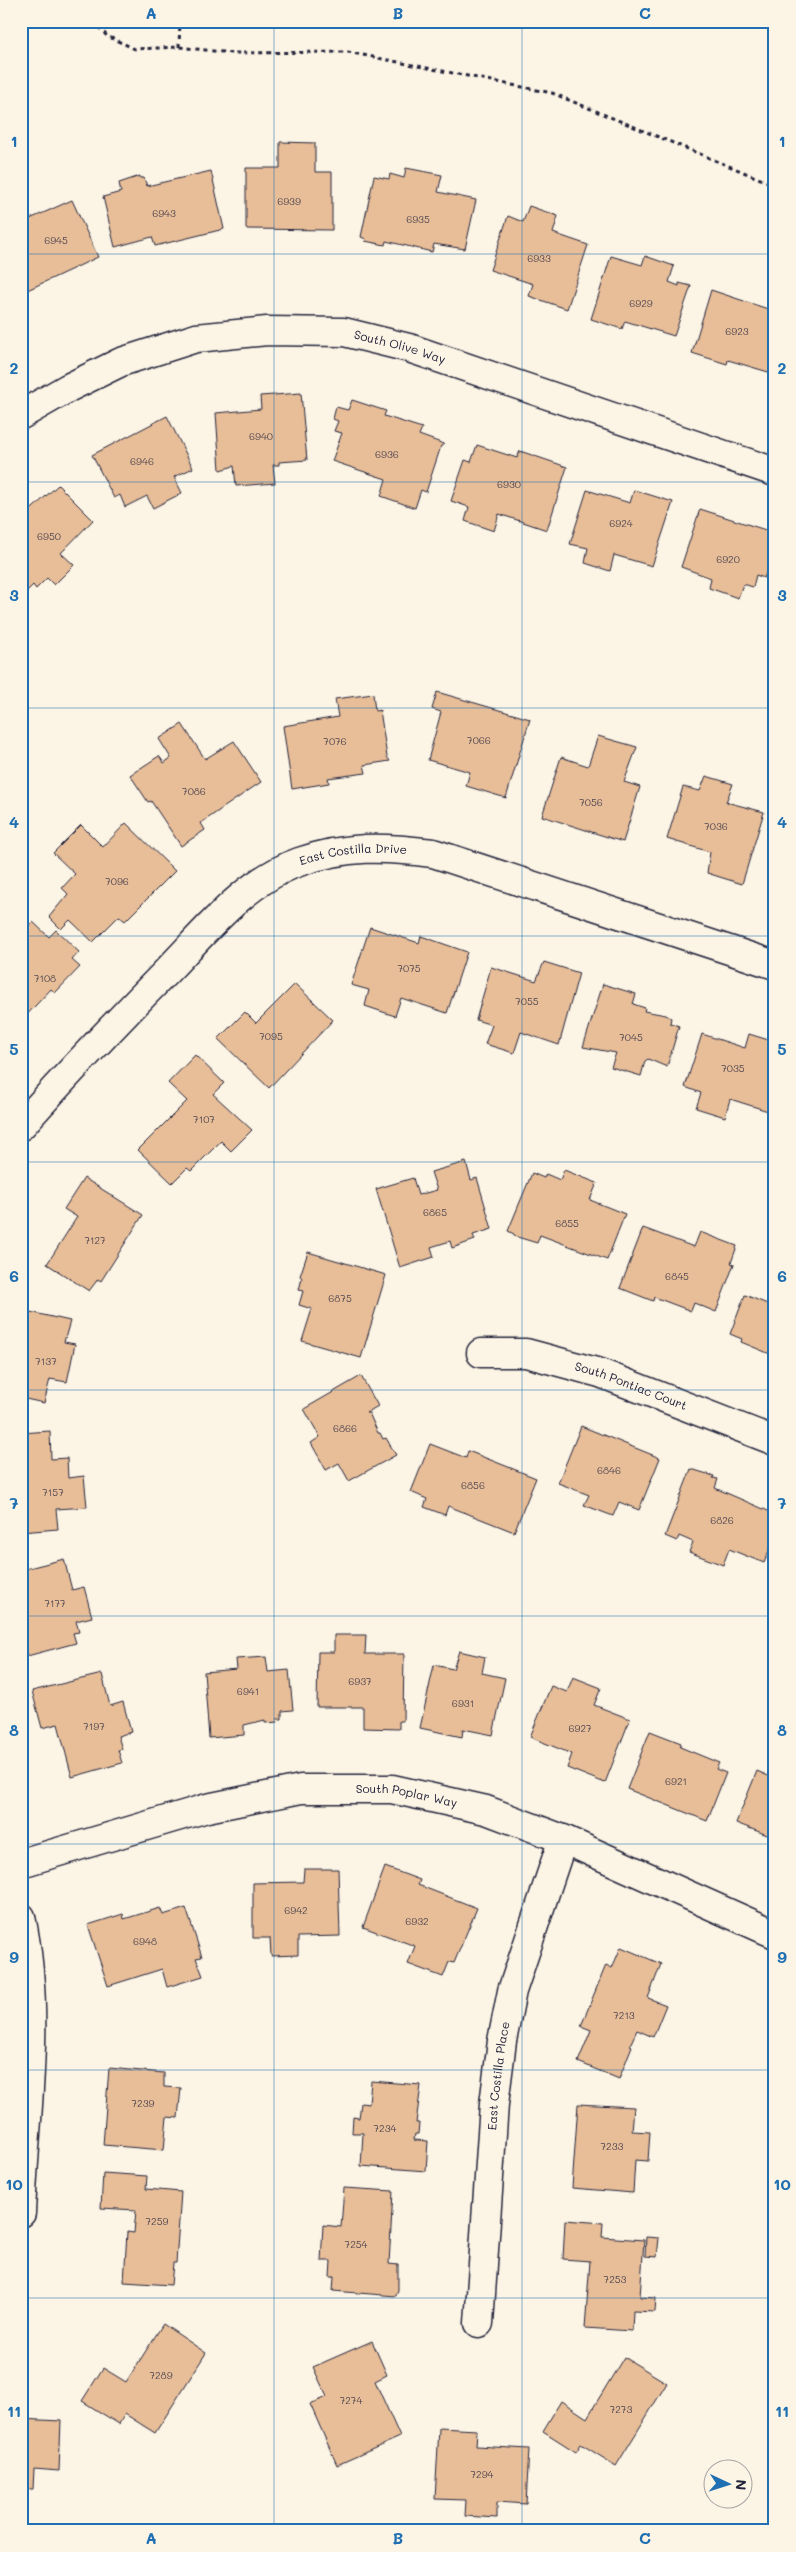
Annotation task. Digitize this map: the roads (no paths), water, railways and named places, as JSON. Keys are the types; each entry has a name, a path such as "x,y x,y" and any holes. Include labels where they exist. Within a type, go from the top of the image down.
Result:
{"street":[{"name":"South Olive Way","path":"21,414 121,362 196,338 267,331 344,332 409,348 775,472"},
{"name":"East Costilla Drive","path":"21,1126 81,1059 224,914 257,884 298,862 342,850 382,847 433,853 775,965"},
{"name":"South Pontiac Court","path":"481,1354 526,1353 600,1373 775,1440"},
{"name":"South Poplar Way","path":"21,1863 207,1808 301,1789 392,1789 427,1795 486,1810 563,1839 775,1934"},
{"name":"East Costilla Place","path":"479,2323 494,2104 502,2041 512,1992 563,1839"},
{"path":"21,1917 27,1946 32,2000 32,2054 24,2139 21,2213"}]}
